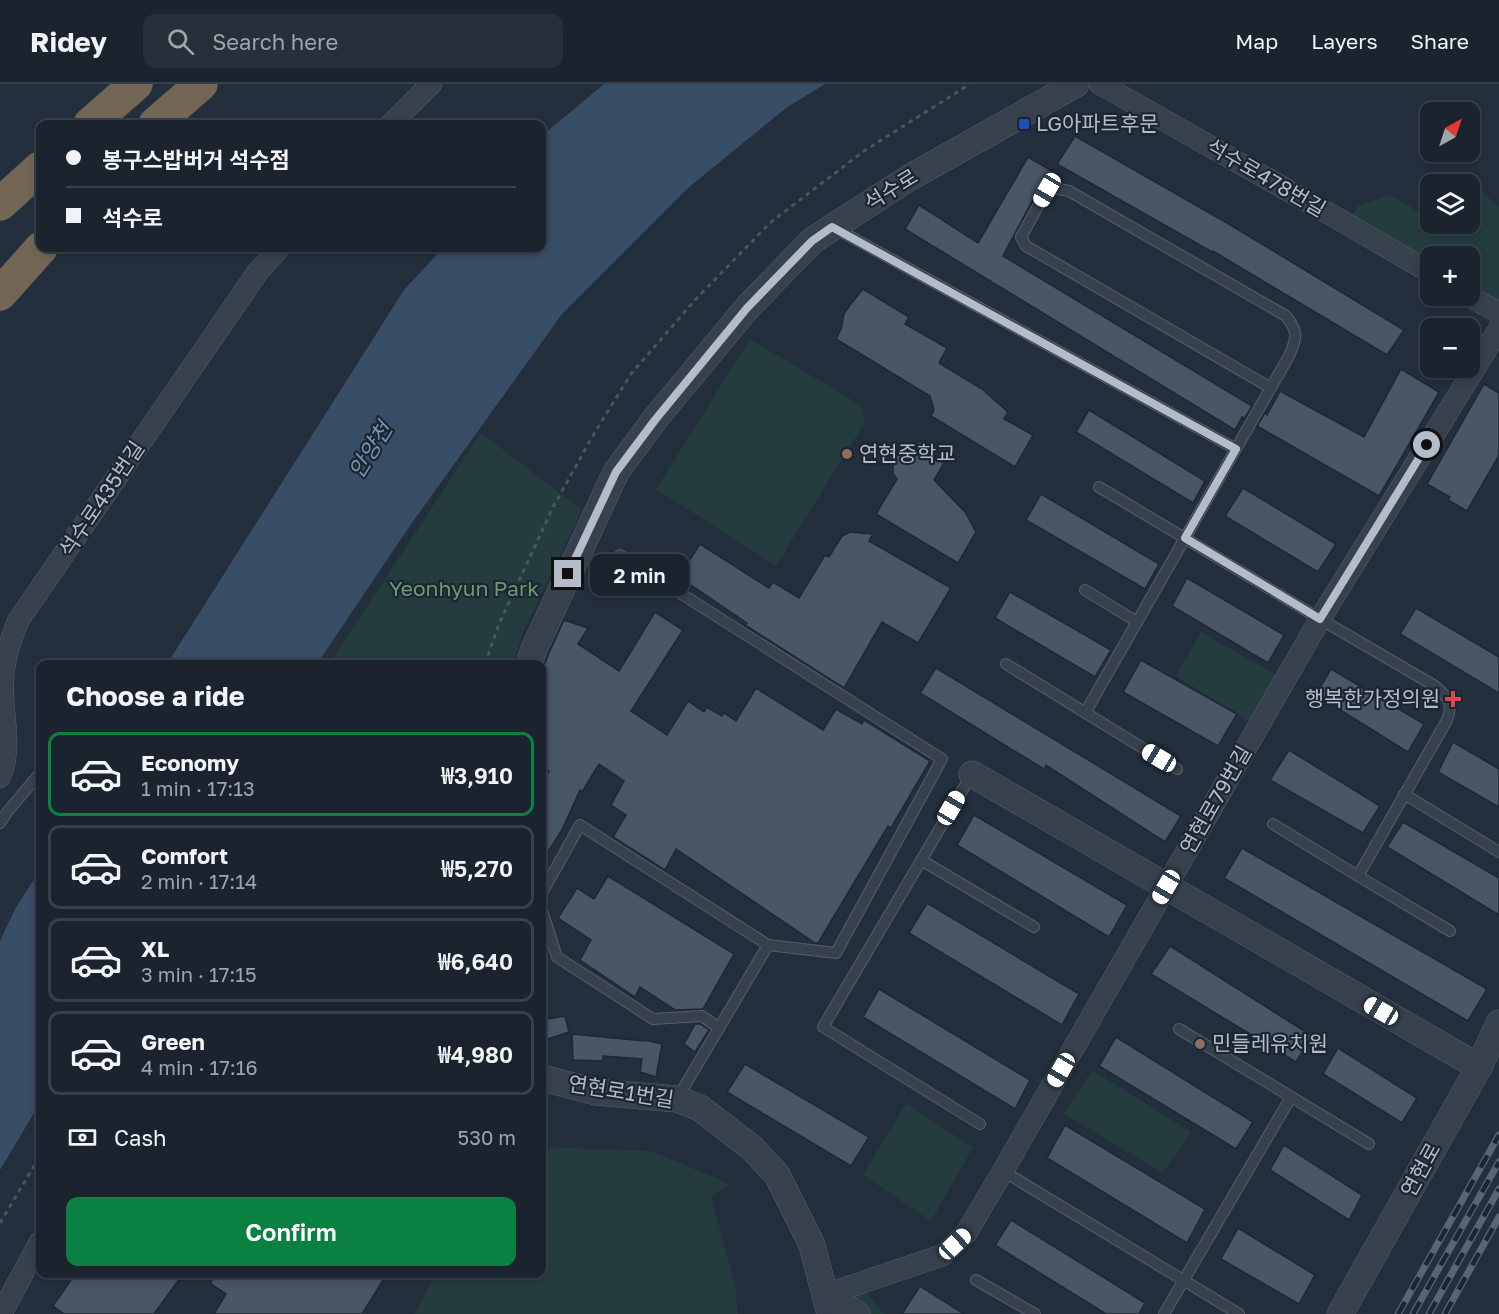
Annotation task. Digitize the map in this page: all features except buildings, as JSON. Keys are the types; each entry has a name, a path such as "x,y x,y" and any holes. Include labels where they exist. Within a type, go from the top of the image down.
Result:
{"highway":[{"path":"95,120 136,84"},
{"path":"160,120 201,84"},
{"path":"0,184 36,161"},
{"path":"0,204 36,172"},
{"path":"0,260 36,228"},
{"path":"0,294 37,252"}],"street":[{"path":"396,120 431,84"},
{"name":"석수로","path":"530,660 616,472 655,420 747,308 812,241 832,227 909,178 1076,84"},
{"name":"석수로478번길","path":"1100,84 1420,267"},
{"name":"석수로435번길","path":"0,777 5,766 6,729 3,688 5,657 18,621 257,273 275,252"},
{"path":"1480,303 1499,313"},
{"name":"연현로79번길","path":"827,1304 943,1255 967,1232 1320,619 1499,329"},
{"path":"972,774 1479,1067"},
{"name":"연현로","path":"1340,1314 1479,1067 1499,1023"},
{"name":"연현로1번길","path":"546,1079 596,1092 677,1099 699,1108 752,1148 777,1175 812,1245 827,1304"},
{"path":"1,1314 36,1249"},
{"path":"827,1304 857,1314"}],"lane":[{"path":"1085,713 1271,388 1296,339 1295,328 1286,316 1069,191 1054,188 1047,190 1021,237 1026,246 1271,388"},
{"path":"832,227 1236,449"},
{"path":"1098,487 1435,686 1448,699 1450,711 1446,722 1358,876"},
{"path":"546,885 580,825 768,945 836,953 942,759 620,555"},
{"path":"1085,590 1137,622"},
{"path":"1006,664 1177,769"},
{"path":"972,774 823,1028 981,1124"},
{"path":"0,823 36,778"},
{"path":"1404,794 1499,852"},
{"path":"1273,824 1450,931"},
{"path":"921,860 1034,927"},
{"path":"546,923 557,957 653,1019 702,1016 719,1028"},
{"path":"677,1099 768,945"},
{"path":"1179,1029 1369,1144"},
{"path":"1164,1314 1290,1097"},
{"path":"1003,1171 1239,1314"},
{"path":"976,1280 1035,1314"}],"path":[{"path":"0,1223 36,1163"}],"green space":[{"path":"1480,190 1499,207 1499,307 1480,297 1480,246 1420,246 1420,261 1349,219 1358,206 1390,195 1420,213 1420,234 1480,234"},
{"path":"750,339 862,406 865,422 776,566 656,489"},
{"name":"Yeonhyun Park","path":"481,433 582,510 523,632 514,660 332,660"},
{"path":"1201,632 1278,676 1252,723 1176,676"},
{"path":"1092,1070 1191,1132 1163,1173 1064,1114"},
{"path":"906,1104 973,1147 931,1221 863,1175"},
{"path":"546,1147 651,1151 730,1184 711,1196 735,1286 738,1314 415,1314 433,1278 546,1278"},
{"path":"859,1282 884,1314 830,1314"}],"water":[{"name":"안양천","path":"604,84 825,84 786,108 688,188 562,314 409,527 320,660 170,660 404,290 439,252 546,252 546,133"},
{"path":"36,876 36,1110 0,1170 0,941 15,909"}],"railway":[{"path":"1398,1314 1499,1135"},
{"path":"1413,1314 1499,1162"},
{"path":"1429,1314 1499,1189"},
{"path":"1445,1314 1499,1217"}],"place":[{"name":"LG아파트후문","path":"1024,124"},
{"name":"연현중학교","path":"847,454"},
{"name":"행복한가정의원","path":"1453,699"},
{"name":"민들레유치원","path":"1200,1044"}],"route":[{"path":"568,574 616,472 655,420 747,308 812,241 832,227 1236,449 1185,538 1320,619 1427,445"}]}
